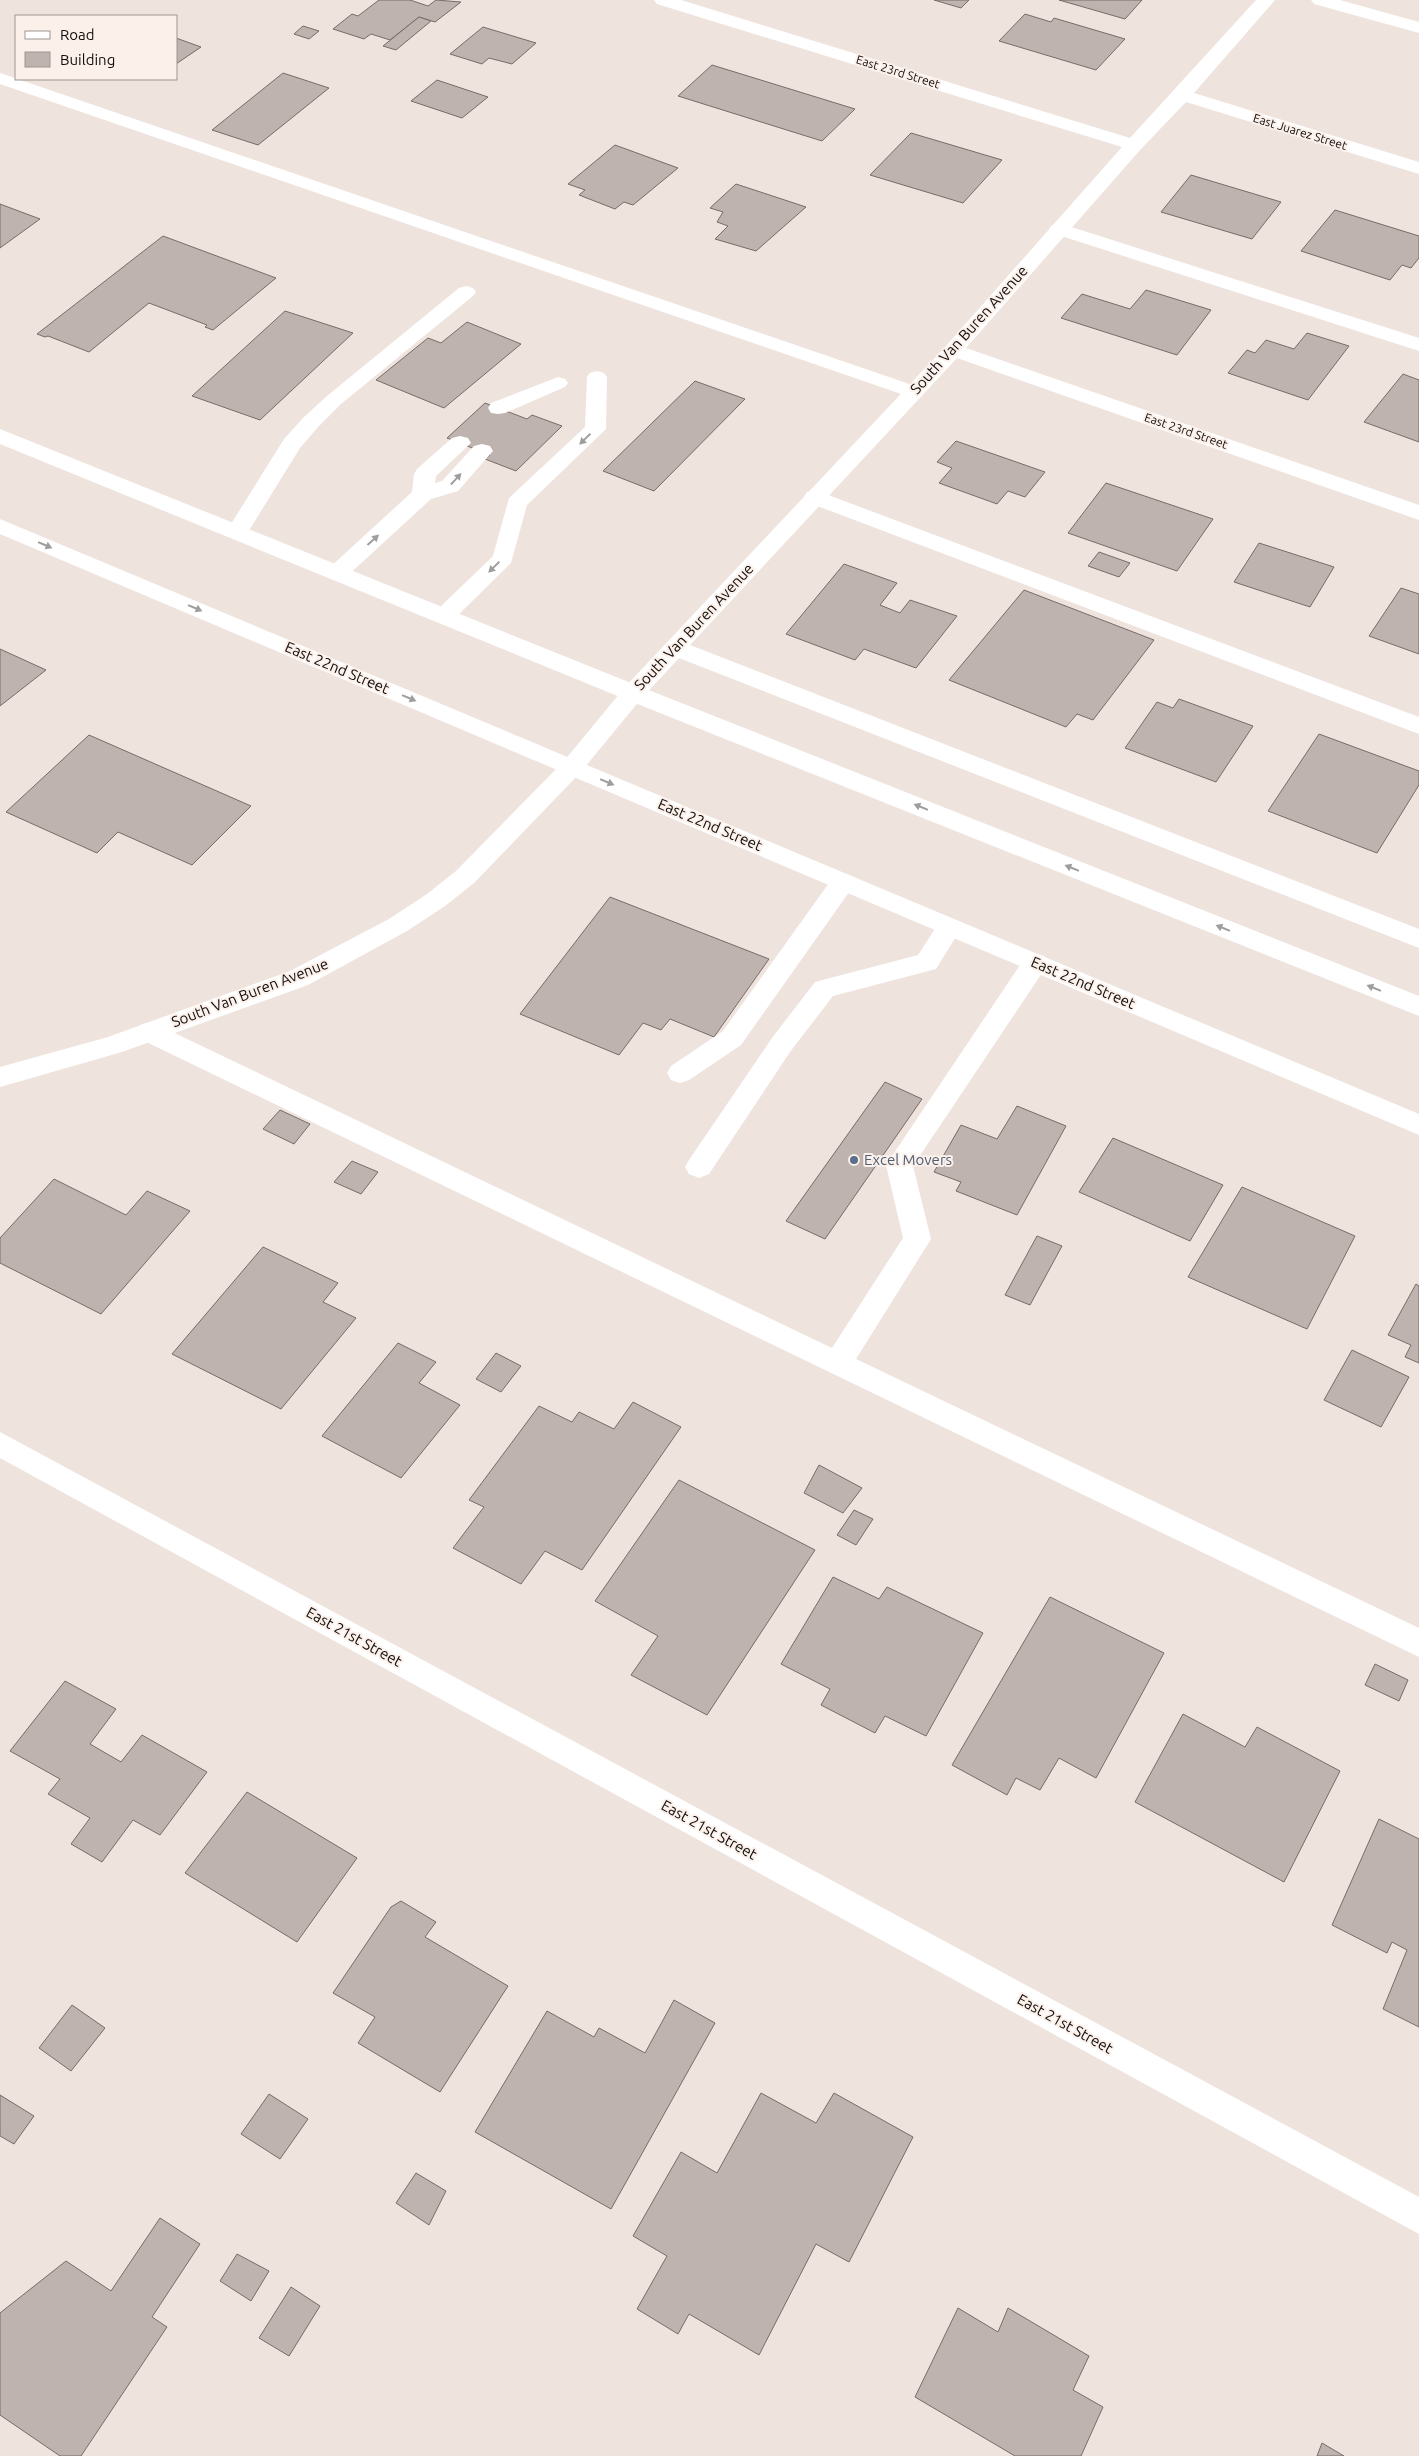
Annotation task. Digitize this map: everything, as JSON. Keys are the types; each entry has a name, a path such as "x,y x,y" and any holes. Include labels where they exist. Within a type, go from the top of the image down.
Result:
{"street":[{"name":"East 23rd Street","path":"663,0 1134,144"},
{"name":"South Van Buren Avenue","path":"0,1077 113,1045 299,978 398,925 436,900 465,876 572,767 633,692 953,350 1134,144 1182,95 1266,0"},
{"path":"1320,0 1419,28"},
{"path":"0,78 914,392"},
{"name":"East Juarez Street","path":"1182,95 1419,168"},
{"path":"1059,229 1419,345"},
{"path":"237,532 292,444 311,422 334,400 466,292"},
{"name":"East 23rd Street","path":"953,350 1419,513"},
{"path":"444,616 503,558 517,503 595,429 598,377"},
{"path":"498,408 558,384 521,416"},
{"path":"0,436 633,692 1419,1006"},
{"path":"423,494 425,474 460,443"},
{"path":"337,572 423,494 450,486 482,452"},
{"path":"815,497 1419,726"},
{"name":"East 22nd Street","path":"0,526 1419,1125"},
{"path":"675,648 1419,940"},
{"path":"680,1073 732,1038 843,882"},
{"path":"699,1167 781,1045 824,989 927,962 950,927"},
{"path":"838,1364 917,1240 899,1164 1035,963"},
{"path":"149,1032 1419,1643"},
{"name":"East 21st Street","path":"0,1444 1419,2216"}],"building":[{"path":"379,0 410,0 428,6 436,0 461,2 435,22 419,17 390,40 371,34 364,39 333,29 352,14 358,16"},
{"path":"934,0 969,0 961,8"},
{"path":"1059,0 1142,0 1125,19"},
{"path":"1025,14 1051,22 1054,18 1125,39 1096,70 999,41"},
{"path":"419,17 431,21 396,50 383,46"},
{"path":"303,26 319,31 309,39 294,34"},
{"path":"483,27 536,43 512,64 489,58 482,64 450,54"},
{"path":"178,39 201,47 178,63"},
{"path":"712,65 855,109 822,141 678,96"},
{"path":"283,73 329,88 258,145 212,130"},
{"path":"437,80 488,97 462,118 411,101"},
{"path":"911,133 1002,160 963,203 870,175"},
{"path":"615,145 678,168 633,205 624,202 615,209 579,195 585,190 568,184"},
{"path":"1191,175 1281,202 1252,239 1161,212"},
{"path":"736,184 806,207 756,251 715,239 728,226 717,222 723,212 710,208"},
{"path":"0,204 40,219 0,248"},
{"path":"1335,210 1419,236 1419,258 1411,268 1402,265 1390,280 1301,251"},
{"path":"163,236 276,278 213,330 205,327 207,325 149,303 89,352 48,336 45,337 37,334"},
{"path":"1146,290 1211,310 1177,355 1061,318 1082,294 1130,309"},
{"path":"285,311 353,333 260,420 192,396"},
{"path":"467,322 521,344 444,408 376,380 428,338 441,343"},
{"path":"1307,333 1349,346 1308,400 1228,373 1247,350 1255,353 1266,340 1294,349"},
{"path":"1403,374 1419,380 1419,442 1364,422"},
{"path":"695,381 745,399 654,491 603,471"},
{"path":"485,403 527,419 532,415 562,426 516,471 485,459 490,455 447,438"},
{"path":"956,441 1045,472 1025,497 1008,491 997,504 939,483 952,468 937,462"},
{"path":"1106,483 1213,519 1177,571 1068,533"},
{"path":"1259,543 1334,567 1310,607 1234,582"},
{"path":"1099,552 1130,563 1119,577 1088,566"},
{"path":"844,564 897,583 880,605 900,613 910,600 957,616 916,668 864,649 855,660 786,634"},
{"path":"1401,588 1419,594 1419,654 1369,636"},
{"path":"1024,590 1154,640 1093,720 1077,714 1066,727 949,680"},
{"path":"0,649 46,670 0,706"},
{"path":"1179,699 1253,726 1216,782 1125,748 1157,702 1173,708"},
{"path":"1319,734 1419,771 1419,785 1377,853 1268,811"},
{"path":"89,735 251,806 192,865 118,832 97,853 6,812"},
{"path":"610,897 769,959 714,1037 670,1019 661,1030 643,1023 619,1055 520,1014"},
{"name":"Excel Movers","path":"885,1082 922,1099 825,1239 786,1221"},
{"path":"1017,1106 1066,1126 1017,1215 956,1191 961,1182 934,1172 961,1125 997,1139"},
{"path":"280,1110 310,1124 294,1144 263,1129"},
{"path":"1113,1138 1223,1185 1190,1241 1079,1192"},
{"path":"352,1161 378,1172 361,1194 334,1182"},
{"path":"54,1179 126,1215 147,1191 190,1211 101,1314 0,1263 0,1238"},
{"path":"1242,1187 1355,1236 1307,1329 1188,1277"},
{"path":"1037,1236 1062,1246 1030,1305 1005,1295"},
{"path":"263,1247 338,1283 323,1302 356,1318 281,1409 172,1354"},
{"path":"1416,1284 1419,1286 1419,1363 1405,1357 1411,1345 1388,1335"},
{"path":"398,1343 436,1362 419,1383 460,1405 401,1478 322,1436"},
{"path":"1352,1350 1409,1377 1381,1427 1324,1400"},
{"path":"496,1353 521,1366 501,1392 476,1379"},
{"path":"633,1402 681,1427 582,1570 545,1551 521,1584 453,1548 484,1507 469,1500 539,1406 572,1422 579,1412 614,1429"},
{"path":"819,1465 862,1488 843,1513 804,1493"},
{"path":"679,1480 815,1550 707,1715 631,1675 658,1636 595,1601"},
{"path":"854,1510 873,1519 856,1545 837,1535"},
{"path":"833,1577 879,1599 887,1587 983,1633 926,1736 885,1716 875,1733 821,1705 830,1689 781,1664"},
{"path":"1050,1597 1164,1653 1096,1778 1059,1758 1040,1790 1016,1778 1007,1795 952,1765"},
{"path":"1375,1664 1408,1680 1399,1701 1365,1685"},
{"path":"65,1681 116,1709 90,1744 121,1762 142,1735 207,1772 160,1835 133,1820 102,1862 71,1844 90,1818 48,1794 60,1779 10,1751"},
{"path":"1183,1714 1245,1747 1257,1727 1340,1771 1284,1882 1135,1802"},
{"path":"247,1792 357,1858 297,1942 185,1873"},
{"path":"1379,1819 1419,1839 1419,2027 1383,2009 1407,1950 1392,1942 1387,1953 1332,1925"},
{"path":"401,1901 436,1922 425,1937 508,1986 440,2092 358,2043 375,2017 333,1993 391,1907"},
{"path":"674,2000 715,2023 611,2209 475,2132 547,2011 594,2037 599,2028 645,2053"},
{"path":"72,2005 105,2028 71,2071 39,2048"},
{"path":"761,2093 816,2123 834,2093 913,2137 849,2262 816,2244 759,2355 689,2314 678,2334 637,2309 667,2256 633,2236 681,2152 717,2173"},
{"path":"269,2094 308,2119 280,2159 241,2134"},
{"path":"0,2095 34,2116 14,2144 0,2136"},
{"path":"416,2173 446,2191 429,2225 396,2203"},
{"path":"160,2218 200,2244 152,2317 167,2327 81,2456 60,2456 0,2415 0,2313 66,2261 111,2291"},
{"path":"237,2254 269,2271 251,2301 220,2281"},
{"path":"291,2287 320,2306 289,2356 259,2338"},
{"path":"958,2308 998,2332 1008,2308 1089,2356 1073,2390 1103,2407 1081,2456 1015,2456 915,2397"},
{"path":"1322,2443 1344,2456 1317,2456"}],"place":[{"name":"Excel Movers","path":"854,1160"}]}
